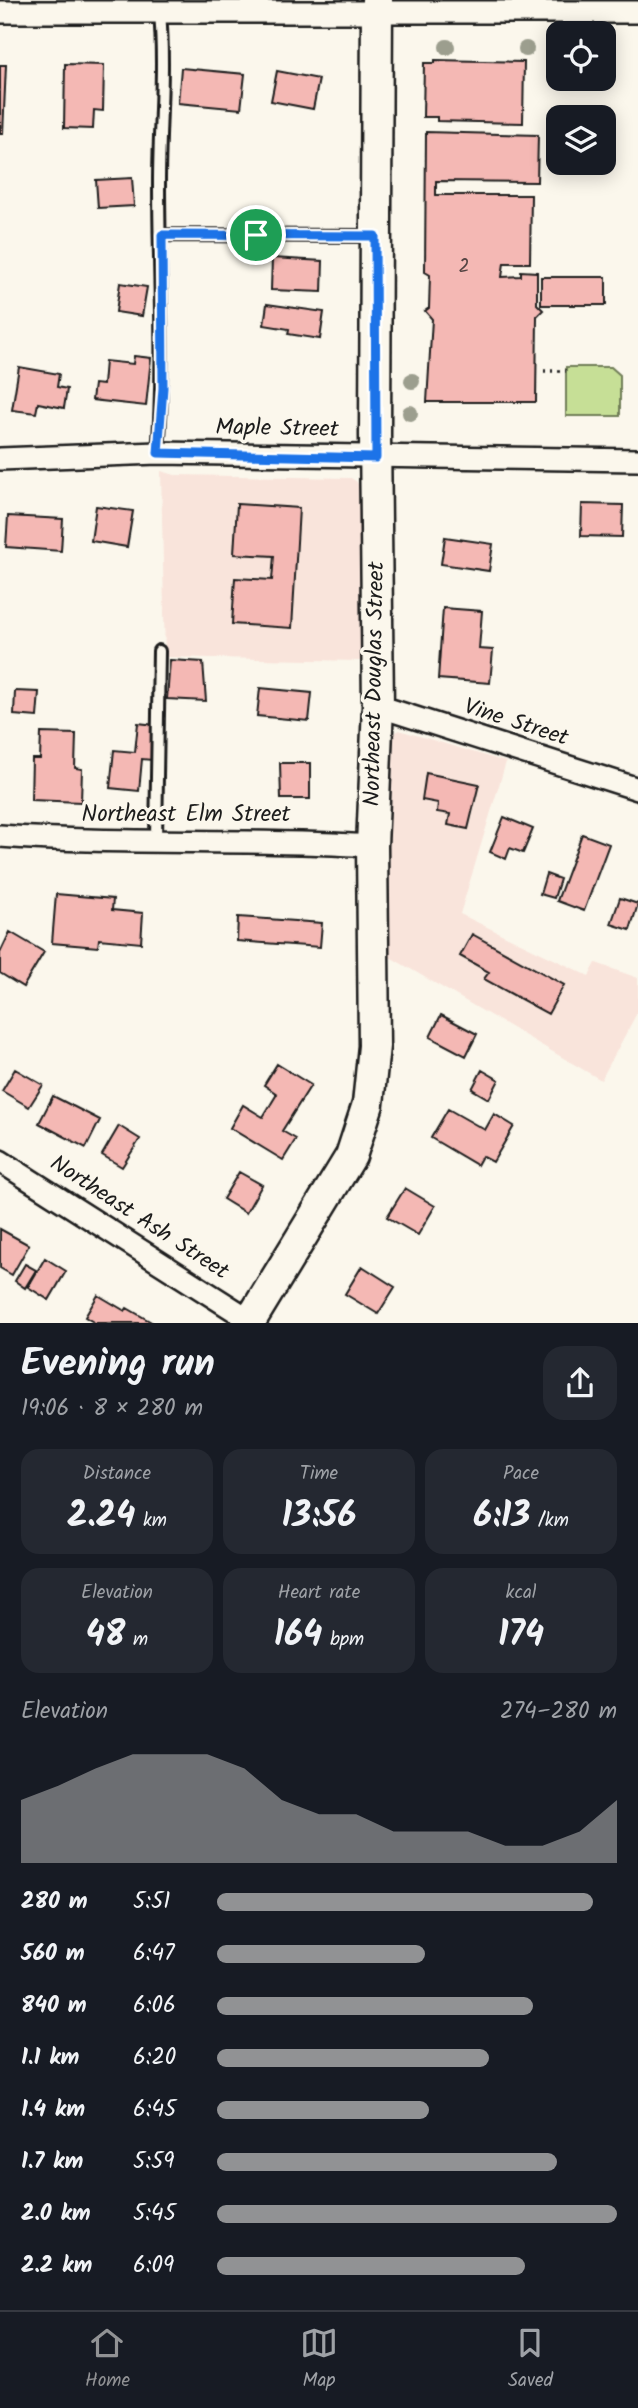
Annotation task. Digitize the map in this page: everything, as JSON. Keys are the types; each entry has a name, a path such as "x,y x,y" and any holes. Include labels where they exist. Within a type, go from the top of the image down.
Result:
{"main road":[{"name":"Northeast Douglas Street","path":"249,1322 351,1156 368,1104 374,1046 372,846 378,706 375,236 377,7"}],"street":[{"path":"0,12 160,13 377,7 638,12"},
{"name":"Maple Street","path":"0,459 158,453 638,460"},
{"name":"Vine Street","path":"378,706 638,789"},
{"name":"Northeast Elm Street","path":"0,836 66,841 279,841 372,846"},
{"name":"Northeast Ash Street","path":"0,1161 249,1322"}],"lane":[{"path":"158,453 163,388 159,183 163,96 160,13"},
{"path":"162,235 375,236"},
{"path":"156,840 159,651"}],"path":[{"path":"544,371 566,371"}],"shaded area":[{"path":"161,471 175,475 351,478 357,482 361,492 361,661 165,657"},
{"path":"399,730 506,762 460,914 589,976 596,963 638,978 638,1011 601,1080 390,957 388,744 392,734"}],"green space":[{"path":"566,367 611,367 620,375 620,416 566,416"}],"building":[{"path":"435,60 524,62 523,123 437,121 437,117 423,117 424,63 435,63"},
{"path":"65,64 104,65 103,111 94,110 93,129 64,128"},
{"path":"0,65 6,65 3,134 0,134"},
{"path":"181,68 245,74 241,109 178,103"},
{"path":"277,71 319,79 313,109 271,101"},
{"path":"426,132 538,135 537,182 436,181 436,195 531,195 530,263 504,263 502,277 521,276 521,271 537,272 537,304 543,310 537,316 536,402 427,402 432,319 425,311 429,308 430,275 425,272"},
{"path":"132,178 134,206 98,208 96,180"},
{"path":"272,258 323,261 322,292 271,290"},
{"path":"541,277 606,277 606,305 541,305"},
{"path":"120,283 147,287 142,316 116,312"},
{"path":"267,304 324,312 320,339 288,334 289,329 264,325"},
{"path":"134,356 151,358 146,406 92,400 94,384 103,385 105,361 133,364"},
{"path":"19,367 59,374 57,387 67,389 64,408 38,403 36,413 12,410"},
{"path":"237,504 299,508 292,628 232,624 235,578 272,580 274,556 234,554"},
{"path":"582,504 623,505 622,537 581,536"},
{"path":"96,506 133,511 127,547 91,541"},
{"path":"8,516 63,519 61,551 6,547"},
{"path":"445,537 493,544 489,571 441,564"},
{"path":"443,608 482,611 479,649 493,650 490,683 438,679"},
{"path":"170,660 203,662 206,701 167,699"},
{"path":"260,688 312,693 309,721 257,716"},
{"path":"15,691 39,692 37,717 14,715"},
{"path":"138,723 155,725 152,760 142,759 139,791 110,788 114,750 135,752"},
{"path":"41,733 76,734 75,768 82,769 81,802 31,800 32,759 40,759"},
{"path":"280,763 310,763 310,799 281,799"},
{"path":"426,773 479,784 468,829 448,825 450,814 437,812 438,803 422,800"},
{"path":"504,817 533,829 523,853 510,848 506,859 490,852"},
{"path":"582,834 609,844 584,911 557,901"},
{"path":"546,874 560,879 554,898 540,894"},
{"path":"56,894 113,899 112,910 143,913 141,943 99,939 98,947 52,943"},
{"path":"620,898 638,904 630,930 611,924"},
{"path":"238,917 322,923 320,947 237,941"},
{"path":"10,932 44,952 23,987 0,973 0,953"},
{"path":"472,934 564,985 548,1014 484,979 489,972 460,956"},
{"path":"441,1015 477,1034 466,1056 430,1037"},
{"path":"277,1064 311,1085 282,1131 296,1139 283,1160 230,1128 243,1105 263,1117 277,1094 264,1085"},
{"path":"15,1069 43,1085 29,1107 2,1091"},
{"path":"482,1070 499,1080 489,1099 472,1089"},
{"path":"53,1096 100,1120 86,1148 39,1123"},
{"path":"448,1109 485,1130 494,1114 514,1126 493,1162 482,1156 477,1165 431,1138"},
{"path":"119,1126 140,1139 122,1167 102,1155"},
{"path":"239,1172 262,1185 246,1213 223,1199"},
{"path":"405,1188 435,1206 418,1235 387,1217"},
{"path":"0,1229 29,1245 12,1275 0,1268"},
{"path":"45,1258 66,1271 49,1300 28,1287"},
{"path":"25,1264 36,1270 25,1288 15,1281"},
{"path":"362,1266 395,1287 378,1314 345,1294"},
{"path":"98,1295 153,1323 95,1323 85,1317"}],"route":[{"path":"162,235 256,235 375,236 376,458 158,453 163,388 162,235"}]}
